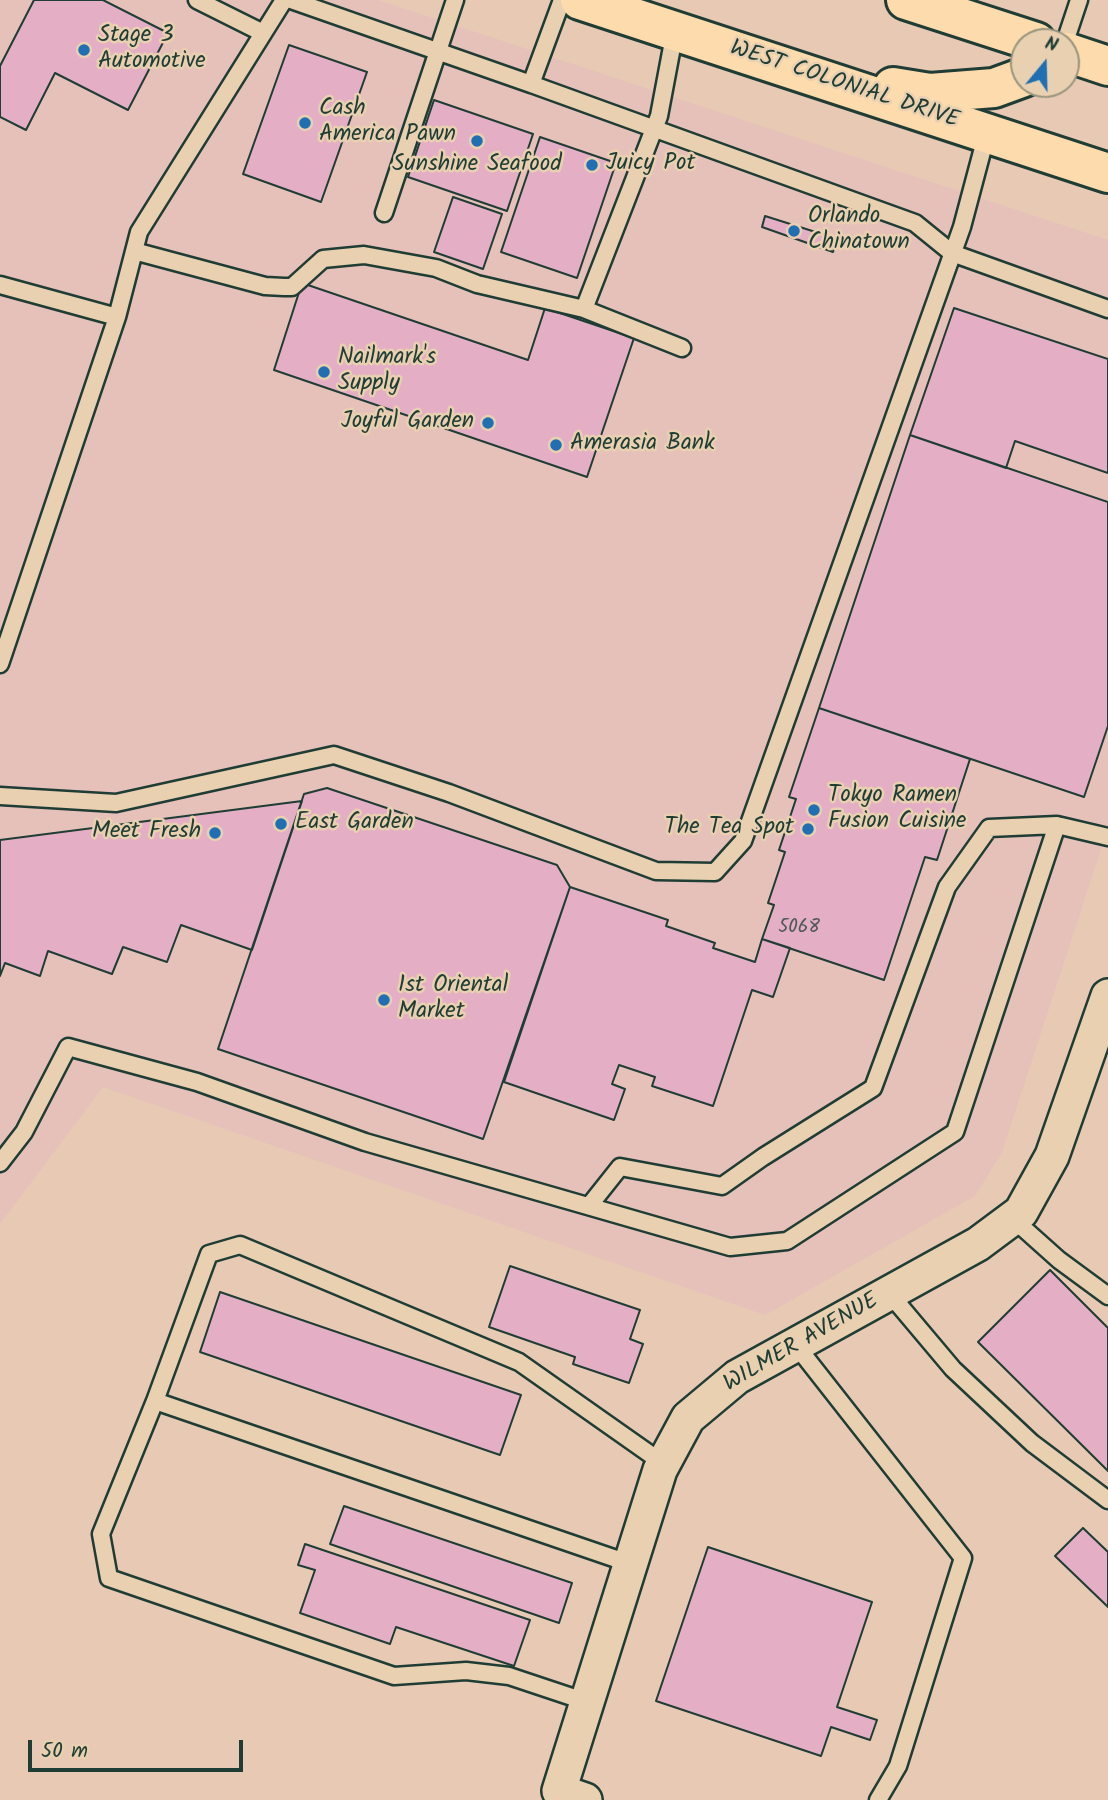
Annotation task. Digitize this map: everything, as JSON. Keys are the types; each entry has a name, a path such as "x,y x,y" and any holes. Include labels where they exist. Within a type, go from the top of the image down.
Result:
{"highway":[{"name":"WEST COLONIAL DRIVE","path":"580,0 1108,173"},
{"path":"906,0 1010,34"},
{"path":"1080,57 1108,66"},
{"path":"812,76 930,93 994,88 1010,82"}],"street":[{"name":"WILMER AVENUE","path":"572,1796 587,1702 664,1464 688,1418 737,1377 978,1244 1021,1212 1052,1156 1108,996"}],"lane":[{"path":"197,0 263,33"},
{"path":"0,664 117,317 139,232 284,0"},
{"path":"291,0 531,83 915,223 952,253 1108,309"},
{"path":"384,213 455,0"},
{"path":"531,83 562,0"},
{"path":"1070,28 1079,0"},
{"path":"584,309 654,128 675,31"},
{"path":"0,796 116,803 334,755 461,797 656,871 715,873 743,841 952,253 987,133"},
{"path":"134,251 265,286 284,287 292,287 323,259 364,255 436,268 477,284 584,309 682,348"},
{"path":"0,285 117,317"},
{"path":"589,1206 620,1167 722,1186 873,1088 947,887 989,828 1056,825 1108,837"},
{"path":"0,1163 24,1132 68,1047 197,1082 365,1142 730,1247 787,1241 955,1132 1056,825"},
{"path":"1012,1219 1059,1260 1108,1296"},
{"path":"587,1702 509,1676 466,1671 394,1676 109,1578 102,1534 209,1254 240,1245 519,1362 664,1464"},
{"path":"889,1293 963,1378 1032,1443 1108,1500"},
{"path":"795,1345 963,1559 898,1766 878,1800"},
{"path":"155,1401 631,1564"}],"shaded area":[{"path":"0,0 378,0 1108,240 1108,828 1002,1152 975,1196 765,1315 103,1087 0,1224"}],"building":[{"name":"Stage 3 Automotive","path":"34,0 103,0 168,33 128,110 55,73 26,130 0,117 0,66"},
{"name":"Cash America Pawn","path":"289,45 367,72 321,202 243,174"},
{"path":"434,100 533,134 507,211 408,177"},
{"path":"540,137 616,163 577,278 501,252"},
{"path":"453,197 502,214 483,269 434,252"},
{"name":"Orlando Chinatown","path":"765,216 837,241 833,252 762,227"},
{"path":"302,283 528,360 545,308 634,338 587,477 274,370"},
{"path":"954,308 1108,359 1108,473 1015,441 1006,468 910,435"},
{"path":"910,435 1108,502 1108,726 1084,797 819,708"},
{"path":"819,708 970,759 937,860 925,857 884,980 762,939 774,905 768,903 785,852 779,850 796,799 789,797"},
{"name":"1st Oriental Market","path":"327,788 557,865 570,887 483,1139 218,1049 304,794"},
{"path":"302,801 252,950 181,925 167,962 123,947 112,974 48,951 40,976 5,963 0,976 0,840"},
{"path":"570,887 668,920 666,926 715,943 713,948 755,962 762,939 790,948 773,997 752,990 713,1106 652,1086 655,1077 619,1065 612,1084 625,1089 614,1120 504,1082"},
{"path":"510,1266 640,1310 630,1339 643,1344 629,1383 573,1364 575,1357 489,1327"},
{"path":"1050,1270 1108,1328 1108,1471 978,1342"},
{"path":"220,1292 521,1395 500,1455 200,1352"},
{"path":"344,1506 572,1583 559,1623 330,1544"},
{"path":"1083,1528 1108,1552 1108,1607 1055,1556"},
{"path":"305,1544 530,1620 514,1666 396,1627 390,1644 300,1613 315,1570 298,1565"},
{"path":"708,1547 872,1602 837,1707 877,1720 870,1740 831,1727 821,1756 656,1701"}],"place":[{"name":"Stage 3 Automotive","path":"84,50"},
{"name":"Cash America Pawn","path":"305,123"},
{"name":"Sunshine Seafood","path":"477,141"},
{"name":"Juicy Pot","path":"592,165"},
{"name":"Orlando Chinatown","path":"794,231"},
{"name":"Nailmark's Supply","path":"324,372"},
{"name":"Joyful Garden","path":"488,423"},
{"name":"Amerasia Bank","path":"556,445"},
{"name":"Tokyo Ramen Fusion Cuisine","path":"814,810"},
{"name":"East Garden","path":"281,824"},
{"name":"The Tea Spot","path":"808,829"},
{"name":"Meet Fresh","path":"215,833"},
{"name":"1st Oriental Market","path":"384,1000"}]}
